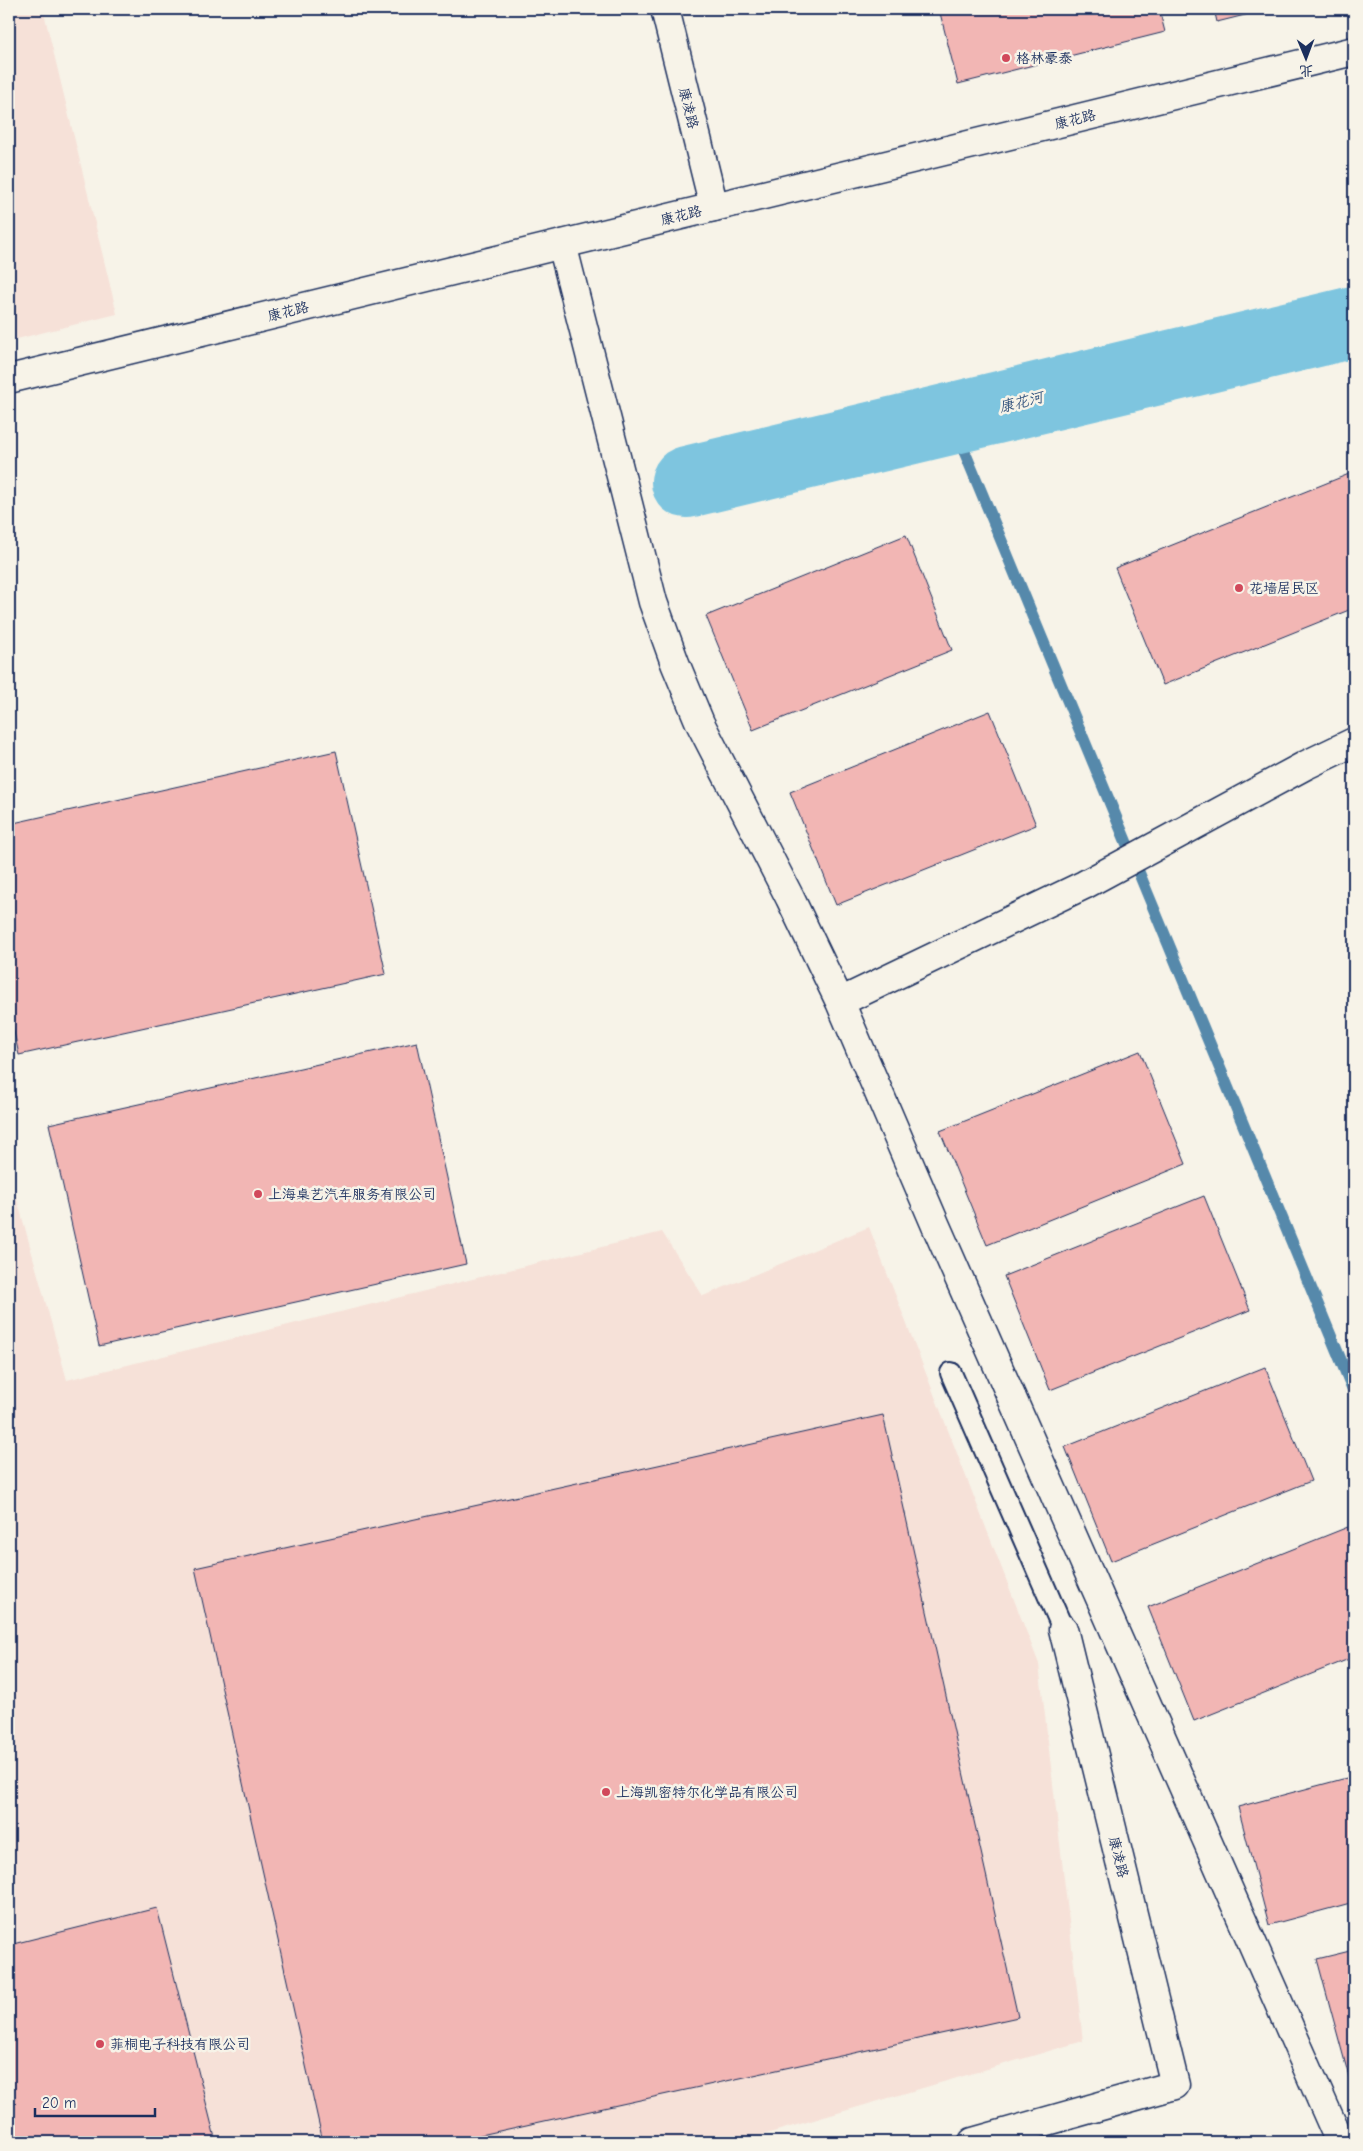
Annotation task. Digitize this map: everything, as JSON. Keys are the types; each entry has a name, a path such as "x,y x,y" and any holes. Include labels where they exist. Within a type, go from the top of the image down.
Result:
{"street":[{"name":"康凌路","path":"665,9 714,207"},
{"name":"康花路","path":"9,379 1354,52"},
{"path":"562,244 653,602 675,663 700,723 790,898 840,1002 940,1235 1340,2142"},
{"path":"840,1002 1084,885 1306,765 1354,742"},
{"name":"康凌路","path":"973,2142 1175,2085 1063,1629"}],"lane":[{"path":"951,1373 1063,1629"}],"shaded area":[{"path":"9,9 43,9 117,314 9,341"},
{"path":"9,1170 67,1380 662,1232 703,1296 869,1227 1039,1664 1083,2041 739,2142 9,2142"}],"building":[{"name":"格林豪泰","path":"939,9 1159,9 1165,32 958,84"},
{"path":"1214,9 1269,9 1217,22"},
{"name":"花墙居民区","path":"1354,472 1354,608 1163,685 1115,568"},
{"path":"906,535 952,650 753,730 706,616"},
{"path":"990,711 1036,825 836,905 790,792"},
{"path":"336,751 386,974 19,1055 9,1009 9,824"},
{"name":"上海桌艺汽车服务有限公司","path":"417,1042 466,1264 99,1346 49,1124"},
{"path":"1140,1051 1186,1164 987,1245 940,1131"},
{"path":"1204,1196 1250,1310 1050,1390 1004,1276"},
{"path":"1265,1367 1311,1481 1111,1561 1065,1447"},
{"name":"上海凯密特尔化学品有限公司","path":"883,1415 1018,2017 449,2142 323,2142 195,1568"},
{"path":"1348,1527 1354,1542 1354,1657 1194,1721 1148,1607"},
{"path":"1354,1776 1354,1902 1269,1925 1238,1807"},
{"name":"菲桐电子科技有限公司","path":"157,1908 216,2142 9,2142 9,1945"},
{"path":"1354,1950 1354,2075 1349,2077 1317,1959"}],"waterway":[{"name":"康花河","path":"687,482 1354,322"},
{"path":"951,419 1354,1392"}],"place":[{"name":"格林豪泰","path":"1006,58"},
{"name":"花墙居民区","path":"1239,588"},
{"name":"上海桌艺汽车服务有限公司","path":"258,1194"},
{"name":"上海凯密特尔化学品有限公司","path":"606,1792"},
{"name":"菲桐电子科技有限公司","path":"100,2044"}]}
